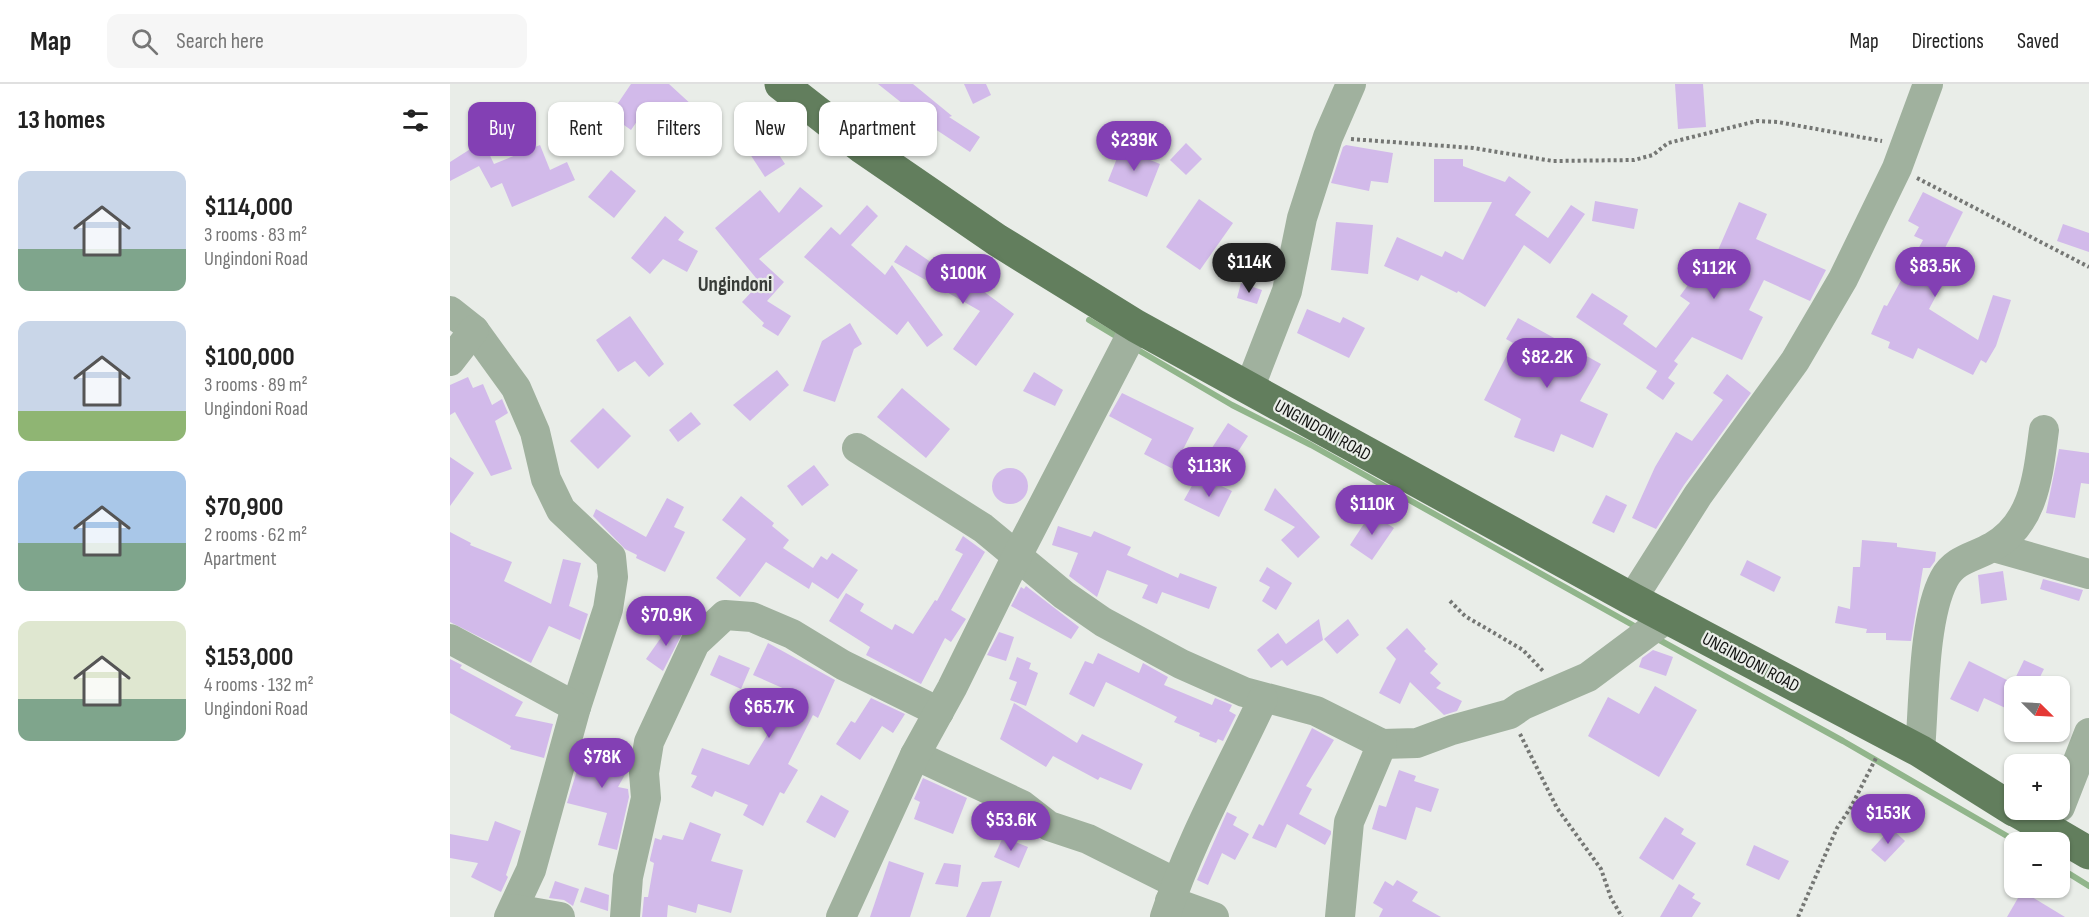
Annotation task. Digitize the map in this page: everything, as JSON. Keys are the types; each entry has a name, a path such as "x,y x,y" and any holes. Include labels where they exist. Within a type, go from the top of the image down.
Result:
{"main road":[{"name":"UNGINDONI ROAD","path":"781,84 863,148 959,215 1136,326 1632,599 1920,751 2004,803"},
{"name":"UNGINDONI ROAD","path":"2060,820 2089,853"}],"street":[{"path":"1249,390 1287,291 1302,218 1328,137 1351,84"},
{"path":"1632,599 1698,495 1795,361 1843,279 1902,157 1928,84"},
{"path":"450,311 474,330 516,388 535,432 546,479 561,510 611,557 614,577 608,609 576,707 531,870 512,913 560,917"},
{"path":"841,917 915,755 1136,326"},
{"path":"450,361 474,330"},
{"path":"1920,751 1931,612 1944,577 1959,561 1994,547 2013,531 2030,508 2038,478 2044,430"},
{"path":"856,448 983,528 1018,554 1064,595 1103,622 1181,664 1263,699 1294,704 1316,711 1382,744 1417,743 1452,730 1510,714 1522,705 1588,677 1668,618"},
{"path":"1994,547 2089,574"},
{"path":"625,917 628,877 646,798 644,773 650,742 695,643 725,615 752,616 792,633 843,665 939,712"},
{"path":"450,639 576,707"},
{"path":"1170,900 1207,810 1233,763 1263,699"},
{"path":"2070,781 2089,733"},
{"path":"1340,917 1349,822 1382,744"},
{"path":"915,755 1022,805 1049,826 1088,839 1170,900 1214,917"}],"path":[{"path":"1328,137 1416,146 1473,148 1553,161 1634,160 1653,154 1668,143 1757,121 1778,122 1902,157 2089,267"},
{"path":"1450,601 1465,616 1522,650 1560,689"},
{"path":"1510,714 1557,808 1580,843 1591,852 1601,869 1611,898 1622,917"},
{"path":"1798,917 1837,828 1851,807 1889,735"}],"building":[{"path":"631,84 669,84 689,102 636,102 636,123 631,130 624,125 624,102 619,102"},
{"path":"878,84 913,84 935,102 901,102"},
{"path":"964,84 986,84 991,95 973,104"},
{"path":"1675,84 1703,84 1706,127 1678,129"},
{"path":"937,104 952,116 949,117 980,137 970,152 937,130"},
{"path":"1186,143 1202,159 1186,175 1170,160"},
{"path":"540,145 550,170 567,162 575,180 512,207 502,183 491,188 479,166 450,181 450,162 468,151 468,156 490,156 494,164 513,156 536,156 536,147"},
{"path":"1346,145 1393,153 1388,183 1371,181 1369,191 1331,183 1343,147"},
{"path":"1121,148 1160,164 1147,197 1108,181"},
{"path":"751,156 780,156 785,164 765,177"},
{"path":"1434,159 1463,159 1463,166 1505,182 1509,176 1531,192 1515,215 1548,238 1571,205 1585,214 1550,264 1524,245 1485,307 1458,291 1457,293 1421,275 1418,281 1384,266 1397,237 1442,257 1445,251 1463,260 1492,202 1434,202"},
{"path":"611,170 636,191 614,218 588,197"},
{"path":"800,187 823,206 759,259 784,282 767,301 791,316 778,336 762,326 764,323 742,302 758,285 765,289 715,228 760,190 779,213"},
{"path":"1923,192 1963,212 1945,248 1962,256 1955,272 1950,270 1929,309 1978,340 1993,295 2011,300 1996,346 1986,363 1981,360 1973,375 1918,348 1913,359 1888,348 1890,342 1871,334 1884,305 1887,306 1923,240 1914,236 1919,227 1908,221"},
{"path":"1199,199 1233,223 1200,270 1166,247"},
{"path":"1595,201 1638,209 1634,229 1592,221"},
{"path":"1739,202 1767,214 1756,239 1826,270 1810,301 1764,280 1749,310 1763,317 1742,360 1692,337 1674,361 1678,364 1668,378 1675,383 1663,400 1646,388 1657,371 1576,317 1592,293 1628,316 1623,324 1656,348 1690,303 1680,296 1706,260 1712,264"},
{"path":"867,205 878,216 851,245 885,275 892,265 943,335 927,347 908,321 897,335 804,257 831,227 840,235"},
{"path":"665,216 684,232 678,240 698,251 687,272 663,259 650,274 631,258"},
{"path":"1336,222 1373,225 1368,274 1331,270"},
{"path":"2063,224 2089,233 2089,252 2057,241"},
{"path":"906,245 951,276 953,274 958,277 960,274 1014,314 976,366 953,349 980,311 894,262"},
{"path":"1241,283 1262,290 1257,304 1237,298"},
{"path":"1307,309 1340,323 1343,317 1365,328 1349,358 1297,333"},
{"path":"630,316 664,364 649,377 635,361 618,372 596,340"},
{"path":"1518,318 1601,364 1580,401 1608,414 1593,448 1561,434 1554,452 1514,437 1521,419 1484,400 1513,343 1506,339"},
{"path":"850,323 862,344 854,349 835,402 803,391 822,341"},
{"path":"777,370 789,385 750,421 733,405"},
{"path":"1034,372 1063,390 1055,406 1023,391"},
{"path":"1727,374 1751,393 1684,485 1656,529 1632,518 1655,467 1676,432 1692,441 1723,400 1713,393"},
{"path":"468,377 473,388 483,384 492,405 502,399 508,413 495,421 512,469 491,476 455,412 450,415 450,385"},
{"path":"902,388 950,429 926,458 877,417"},
{"path":"1122,393 1194,428 1173,469 1144,454 1152,439 1109,416"},
{"path":"603,408 631,436 598,469 570,441"},
{"path":"691,412 701,424 678,442 669,430"},
{"path":"1228,423 1248,436 1230,464 1210,451"},
{"path":"2059,449 2089,453 2089,484 2081,483 2075,518 2046,513"},
{"path":"450,457 474,473 450,506"},
{"path":"814,465 829,485 802,506 787,486"},
{"path":"1010,468 1023,473 1028,486 1023,499 1010,504 997,499 992,486 997,473"},
{"path":"1194,482 1212,492 1217,484 1232,491 1219,517 1184,500"},
{"path":"1275,488 1320,537 1298,558 1281,540 1295,527 1264,510"},
{"path":"1606,495 1627,505 1614,533 1592,523"},
{"path":"741,496 774,523 772,526 789,540 783,548 813,568 821,556 827,560 832,553 858,570 838,599 812,582 809,589 766,562 740,597 716,578 746,539 722,520"},
{"path":"667,498 684,507 674,527 685,532 665,572 636,558 637,555 625,549 593,516 596,509 646,537"},
{"path":"1371,513 1394,528 1372,560 1350,545"},
{"path":"1058,526 1091,537 1094,531 1131,547 1127,555 1178,578 1180,573 1217,587 1209,609 1162,592 1157,604 1142,598 1148,585 1107,570 1097,597 1069,576 1078,553 1052,545"},
{"path":"450,532 471,543 470,545 512,562 504,581 551,604 563,559 581,563 569,606 588,614 580,640 549,626 531,663 450,622"},
{"path":"963,536 985,552 951,610 966,619 951,642 945,638 921,684 866,655 870,647 829,621 846,593 864,604 860,611 892,630 895,624 913,634 935,600 937,601 963,554 955,550"},
{"path":"1862,540 1897,543 1897,547 1936,552 1935,561 1930,568 1923,568 1911,641 1886,640 1886,633 1866,633 1867,629 1835,623 1838,606 1850,609 1853,567 1860,567"},
{"path":"1747,560 1781,577 1774,592 1740,575"},
{"path":"1267,567 1292,583 1276,610 1262,601 1270,587 1259,581"},
{"path":"2003,571 2007,600 1981,604 1978,575"},
{"path":"2043,579 2083,590 2079,601 2040,589"},
{"path":"1026,586 1079,627 1071,639 1011,606 1021,587 1024,589"},
{"path":"1319,619 1323,640 1287,666 1282,660 1271,668 1257,650 1278,633 1286,644"},
{"path":"1348,619 1359,635 1337,654 1324,639"},
{"path":"672,622 684,630 663,671 646,659"},
{"path":"1407,628 1426,649 1424,651 1438,664 1430,673 1441,683 1436,688 1462,701 1457,711 1444,715 1410,682 1400,704 1379,693 1396,659 1386,648"},
{"path":"999,632 1014,637 1006,661 987,655"},
{"path":"768,643 835,680 818,718 813,715 788,764 798,770 784,794 780,792 763,826 743,815 748,805 715,791 712,797 691,787 697,776 691,774 702,748 749,765 766,737 787,690 753,675"},
{"path":"1653,650 1673,657 1666,676 1639,667 1642,658"},
{"path":"1098,653 1139,673 1143,663 1168,677 1164,685 1212,705 1215,698 1232,705 1229,711 1236,715 1223,741 1218,739 1216,743 1199,736 1200,733 1174,722 1177,717 1106,682 1094,707 1069,694 1085,661 1093,664"},
{"path":"719,655 750,668 741,689 710,675"},
{"path":"1017,657 1031,663 1029,669 1038,673 1026,706 1010,700 1017,682 1009,679"},
{"path":"450,659 462,665 460,668 523,702 515,716 553,724 544,758 510,749 511,746 450,713"},
{"path":"2024,660 2044,669 2040,676 2016,676"},
{"path":"1969,661 2004,678 2004,707 1984,698 1978,712 1950,699"},
{"path":"1655,686 1697,710 1659,777 1588,736 1608,697 1639,714"},
{"path":"871,698 905,714 893,733 882,726 860,760 836,744 851,721 855,723"},
{"path":"1014,703 1077,743 1082,734 1143,764 1131,790 1100,777 1098,780 1053,756 1046,767 1000,739"},
{"path":"1312,728 1334,740 1306,786 1312,789 1299,814 1331,831 1325,845 1287,824 1276,848 1252,838 1259,824 1263,826"},
{"path":"587,738 628,761 627,771 618,787 628,789 629,797 617,850 598,845 607,813 567,803"},
{"path":"1399,770 1416,776 1414,781 1439,789 1431,812 1416,807 1406,840 1372,829 1379,805 1386,807"},
{"path":"923,778 967,798 953,834 914,819 920,802 914,799"},
{"path":"821,795 849,811 835,838 806,822"},
{"path":"1227,812 1237,817 1233,825 1249,834 1235,860 1222,853 1208,885 1197,880"},
{"path":"1665,817 1684,829 1681,834 1696,843 1673,880 1639,858"},
{"path":"495,821 521,831 506,875 508,877 501,892 471,877 478,863 450,858 450,834 488,841"},
{"path":"690,822 721,834 711,861 743,870 731,913 698,904 696,913 668,905 667,917 642,917 644,897 648,897 654,863 650,859 655,838 661,840 663,835 683,840"},
{"path":"1891,828 1905,841 1885,862 1871,850"},
{"path":"1003,837 1028,847 1019,868 994,857"},
{"path":"1754,845 1789,861 1779,880 1746,865"},
{"path":"889,861 924,873 910,917 870,917"},
{"path":"944,863 961,865 958,887 935,884"},
{"path":"1397,880 1418,892 1412,901 1441,917 1379,917 1383,909 1373,903 1385,881 1393,886"},
{"path":"555,881 579,889 573,906 564,900 549,898"},
{"path":"1002,881 990,917 966,917 982,882"},
{"path":"1679,884 1695,894 1692,898 1701,903 1692,917 1660,917"},
{"path":"585,887 609,895 608,911 580,902"},
{"path":"2018,898 2034,898 2065,917 2007,917"}],"waterway":[{"path":"1089,320 1119,338"},
{"path":"1133,347 1232,405 1311,445 1638,628"},
{"path":"1654,637 1843,741 2004,834"},
{"path":"2070,874 2089,886"}],"district":[{"name":"Ungindoni","path":"735,284"}]}
